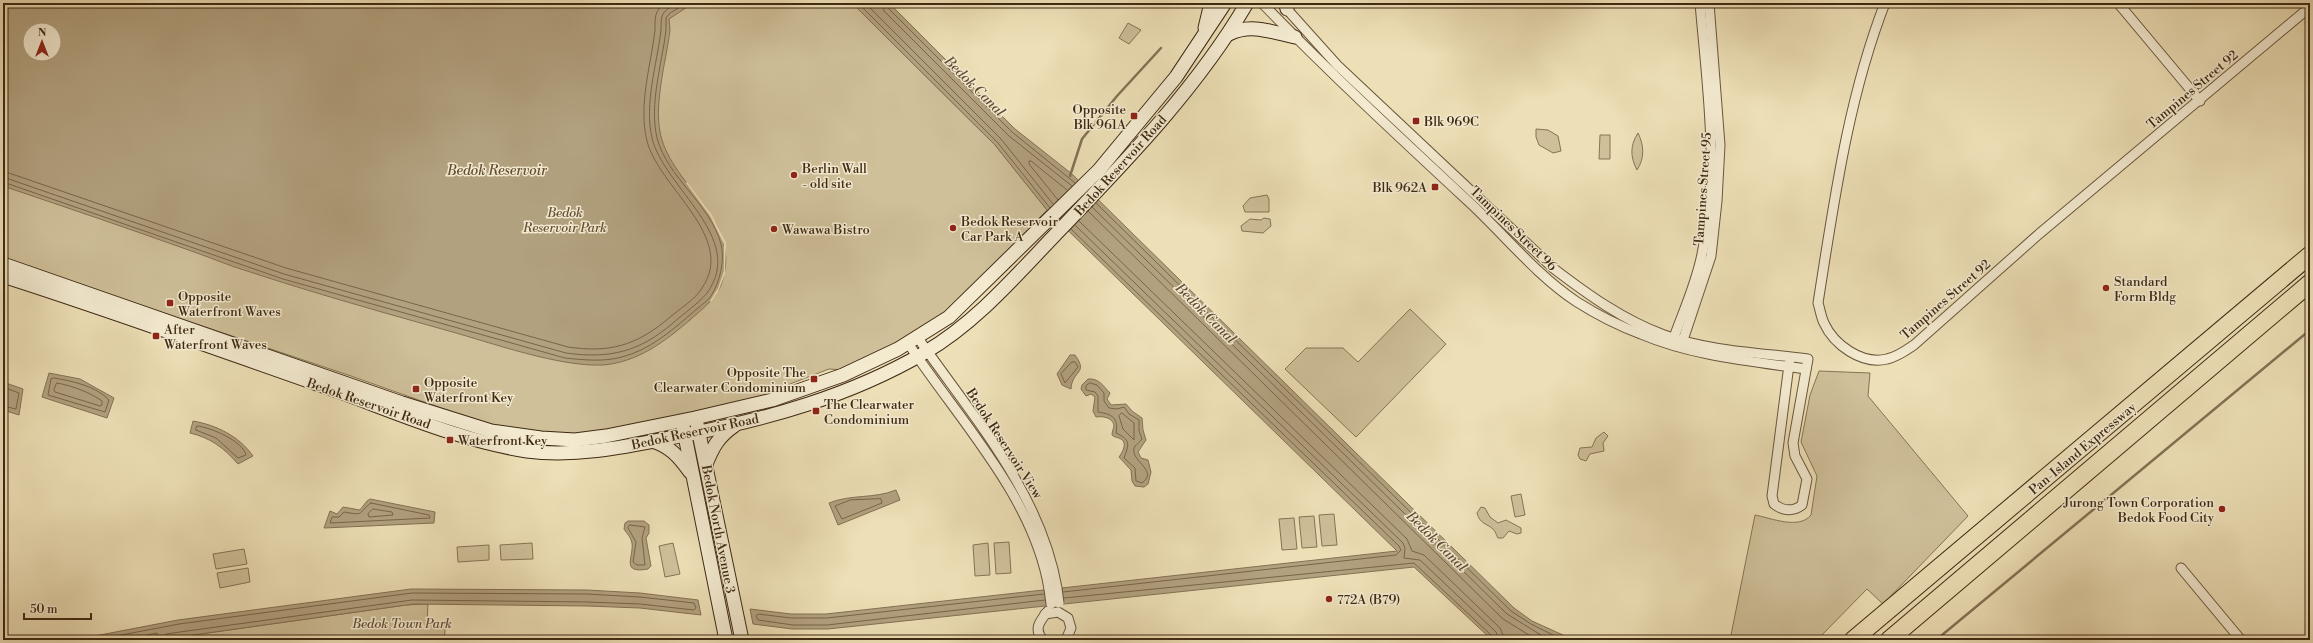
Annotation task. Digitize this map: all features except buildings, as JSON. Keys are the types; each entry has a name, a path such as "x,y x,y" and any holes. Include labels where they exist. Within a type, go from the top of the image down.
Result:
{"highway":[{"name":"Pan-Island Expressway","path":"1853,640 2310,255"},
{"name":"Pan-Island Expressway","path":"1889,640 2310,282"}],"main road":[{"path":"1204,35 1211,3"},
{"name":"Bedok Reservoir Road","path":"3,264 402,403 491,430 541,438 575,440 606,436 682,421 746,407 810,387 877,360 913,340 949,317 969,300 1099,170 1135,124 1176,77 1225,3"},
{"name":"Bedok Reservoir Road","path":"3,276 408,417 489,443 530,451 574,452 651,441 737,424 778,414 846,391 922,354 965,326 1109,178 1162,119 1230,34 1247,3"},
{"path":"1230,34 1241,28 1250,28 1295,37"},
{"path":"402,403 402,410 408,417"},
{"name":"Bedok North Avenue 3","path":"695,418 706,464 742,640"},
{"name":"Bedok North Avenue 3","path":"682,421 726,640"},
{"path":"706,464 715,443 723,433 737,424"},
{"path":"651,441 663,444 673,452 693,476"}],"street":[{"name":"Tampines Street 96","path":"1262,3 1295,37 1556,286 1577,302 1639,334 1677,343 1726,358 1806,369 1808,359 1677,343 1607,306 1553,268 1337,65 1285,5"},
{"name":"Tampines Street 95","path":"1677,343 1702,255 1710,200 1712,144 1700,3"},
{"name":"Tampines Street 95","path":"1677,343 1710,256 1717,201 1720,145 1709,3"},
{"name":"Tampines Street 92","path":"1885,3 1869,48 1854,103 1818,302 1824,323 1834,339 1854,354 1864,358 1886,360 1898,356 1914,345 2039,234 2200,101 2310,7"},
{"path":"2118,3 2200,101"},
{"name":"Bedok Reservoir View","path":"913,340 1020,506 1053,588 1055,604 1066,616 1071,628 1066,640"},
{"path":"1790,357 1772,496 1774,504 1780,508 1788,510 1796,509 1802,505 1807,479 1795,456 1793,444 1806,369"},
{"path":"2181,568 2241,640"},
{"path":"1044,640 1039,634 1038,627 1045,614 1055,604"},
{"path":"1045,614 1055,612 1066,616"}],"green space":[{"name":"Bedok Reservoir Park","path":"3,3 852,3 995,145 1047,210 1031,226 1035,230 967,298 918,334 847,370 829,369 790,384 769,397 575,437 489,425 351,376 3,259"},
{"path":"1128,23 1141,30 1129,44 1119,38"},
{"path":"1536,129 1548,130 1558,136 1561,151 1553,153 1539,145 1536,137"},
{"path":"1638,133 1642,142 1643,152 1640,165 1637,170 1632,156 1632,147"},
{"path":"1600,135 1610,135 1610,159 1599,159"},
{"path":"1267,195 1269,199 1269,212 1245,212 1243,206 1250,198"},
{"path":"1264,218 1270,219 1271,226 1263,233 1242,231 1241,226 1250,219 1261,220"},
{"path":"1410,309 1446,344 1356,437 1285,369 1306,348 1343,348 1358,362"},
{"path":"1819,371 1870,373 1868,396 1968,516 1883,604 1867,589 1817,640 1730,640 1755,515 1784,522 1799,522 1811,515 1817,476 1801,442 1810,395"},
{"path":"1604,432 1608,436 1603,443 1604,451 1590,454 1586,461 1580,459 1578,455 1580,448 1592,447 1596,438"},
{"path":"1521,494 1525,515 1515,517 1511,496"},
{"path":"1481,507 1485,508 1490,517 1498,523 1506,520 1521,528 1521,533 1517,534 1509,531 1503,538 1498,538 1495,531 1478,517 1477,513"},
{"path":"1334,514 1337,545 1322,546 1319,515"},
{"path":"1314,516 1317,547 1302,548 1299,517"},
{"path":"1294,518 1297,549 1282,550 1279,519"},
{"path":"1009,542 1011,573 996,574 994,543"},
{"path":"532,543 533,559 501,560 500,545"},
{"path":"673,543 680,574 665,577 659,546"},
{"path":"988,543 990,575 975,576 973,545"},
{"path":"489,545 489,560 458,562 457,547"},
{"path":"244,549 247,564 216,569 213,554"},
{"path":"248,568 250,582 220,588 217,573"},
{"name":"Bedok Town Park","path":"428,604 427,622 446,622 444,640 158,640 406,605"}],"water":[{"name":"Bedok Reservoir","path":"3,3 693,3 669,19 670,30 659,100 659,127 662,140 670,158 717,225 724,243 726,263 721,285 712,300 704,308 670,336 650,350 628,360 603,365 586,365 526,353 297,287 234,267 3,186"},
{"name":"Bedok Canal","path":"852,3 889,3 1015,129 1072,174 1514,608 1532,621 1574,640 1492,640 1414,567 828,629 792,629 753,624 750,609 791,614 826,614 1397,551 1047,210 995,145"},
{"path":"1070,355 1075,355 1080,366 1079,372 1072,383 1071,389 1062,385 1057,374"},
{"path":"49,373 80,379 114,398 107,418 42,397"},
{"path":"1088,379 1098,381 1103,385 1110,393 1107,399 1111,405 1126,404 1132,411 1142,418 1146,440 1138,452 1141,458 1148,460 1151,472 1148,484 1144,487 1135,486 1132,481 1131,470 1119,457 1124,448 1124,443 1121,439 1112,435 1114,425 1113,422 1106,418 1096,417 1093,411 1095,397 1091,394 1086,396 1081,389 1082,385"},
{"path":"3,382 23,389 19,415 3,410"},
{"path":"193,421 210,425 226,432 241,443 253,456 238,464 217,444 190,433"},
{"path":"896,490 900,500 838,525 829,503 846,498 879,495"},
{"path":"370,499 435,512 434,523 324,528 330,511 337,514 343,507 360,510"},
{"path":"628,521 644,521 649,525 649,533 646,538 651,566 648,569 639,570 631,567 632,543 630,537 624,529 625,523"},
{"path":"411,589 587,590 640,593 698,600 701,615 640,608 413,604 158,640 74,640 178,620"}],"pier":[{"path":"687,182 712,215 726,243 725,274 718,292 711,302 710,301 718,288 724,271 724,244 710,216 686,183"}],"waterway":[{"path":"1070,176 1082,139 1117,96 1161,48"},
{"path":"1936,640 2310,330"}],"place":[{"name":"Opposite Blk 961A","path":"1134,116"},
{"name":"Blk 969C","path":"1416,121"},
{"name":"Berlin Wall - old site","path":"794,175"},
{"name":"Blk 962A","path":"1435,187"},
{"name":"Bedok Reservoir Car Park A","path":"953,228"},
{"name":"Wawawa Bistro","path":"774,229"},
{"name":"Standard Form Bldg","path":"2106,288"},
{"name":"Opposite Waterfront Waves","path":"170,303"},
{"name":"After Waterfront Waves","path":"156,336"},
{"name":"Opposite The Clearwater Condominium","path":"814,379"},
{"name":"Opposite Waterfront Key","path":"416,389"},
{"name":"The Clearwater Condominium","path":"816,411"},
{"name":"Waterfront Key","path":"450,440"},
{"name":"Jurong Town Corporation Bedok Food City","path":"2222,509"},
{"name":"772A (B79)","path":"1329,599"}]}
